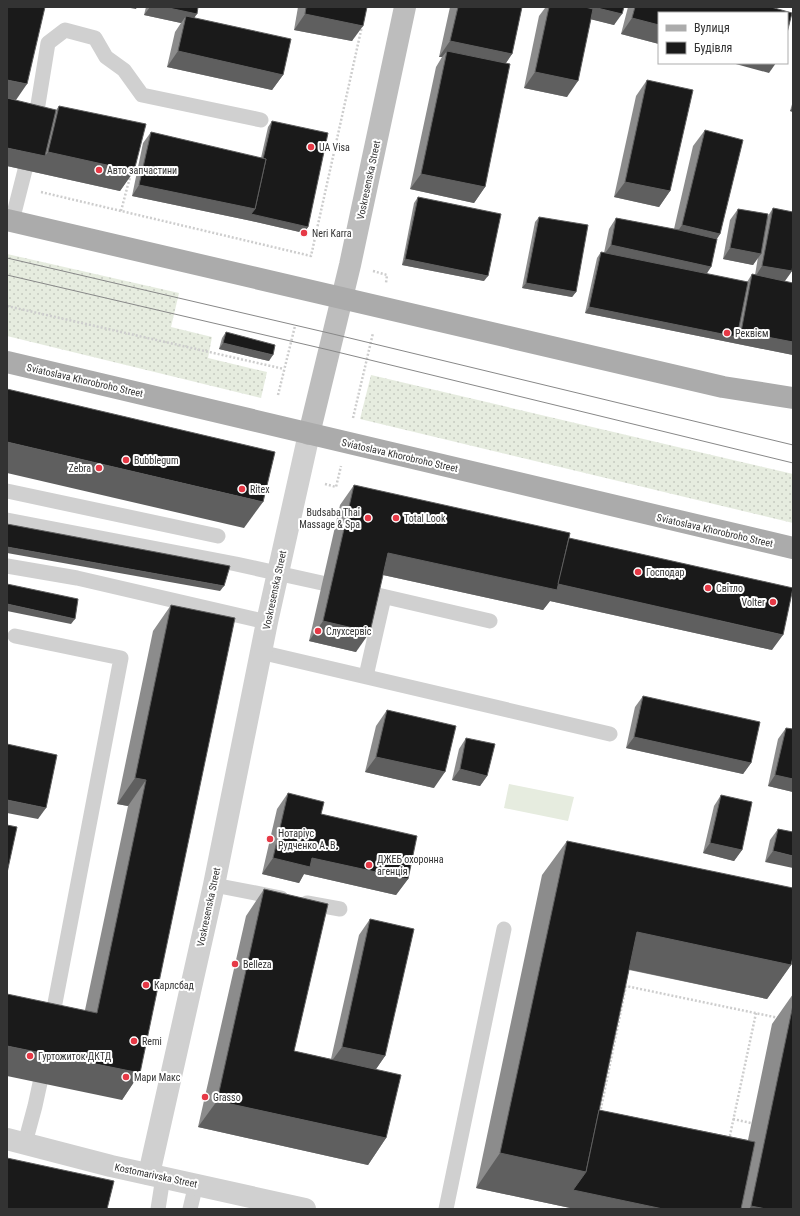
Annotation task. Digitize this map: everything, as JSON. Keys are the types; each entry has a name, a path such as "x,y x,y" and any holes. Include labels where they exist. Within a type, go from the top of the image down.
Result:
{"main road":[{"name":"Voskresenska Street","path":"309,434 342,298 405,7"},
{"path":"10,221 723,387 793,398"},
{"name":"Sviatoslava Khorobroho Street","path":"7,362 793,548"}],"street":[{"name":"Voskresenska Street","path":"156,1175 260,652 309,434"},
{"name":"Kostomarivska Street","path":"16,1141 111,1166 305,1209"}],"lane":[{"path":"35,124 48,43 64,30 94,38 106,57 124,70 142,96 261,120"},
{"path":"10,221 21,188 25,170"},
{"path":"7,491 218,536"},
{"path":"7,520 236,564 322,583"},
{"path":"7,566 77,578 267,622"},
{"path":"369,593 490,621"},
{"path":"366,676 384,597"},
{"path":"15,636 121,658 50,1033"},
{"path":"260,652 610,734"},
{"path":"214,885 340,909"},
{"path":"446,1209 504,929"},
{"path":"16,1141 35,1106 40,1083"},
{"path":"156,1175 158,1209"},
{"path":"190,1209 196,1184"}],"path":[{"path":"21,188 311,256 363,23"},
{"path":"121,211 131,173"},
{"path":"370,270 387,275 385,286"},
{"path":"7,306 284,369"},
{"path":"278,395 294,326"},
{"path":"352,418 373,333"},
{"path":"325,484 336,487 342,461"},
{"path":"599,1115 626,986 781,1018"},
{"path":"728,1142 756,1013"},
{"path":"733,1119 751,1123"}],"shaded area":[{"path":"7,254 179,293 171,327 212,337 208,358 267,372 261,398 7,336"},
{"path":"371,375 793,474 793,523 360,419"},
{"path":"509,784 574,797 568,821 504,808"}],"building":[{"path":"7,7 45,7 27,84 7,80"},
{"path":"164,7 198,7 197,14"},
{"path":"306,7 367,7 363,26 305,14"},
{"path":"458,7 522,7 512,54 450,41"},
{"path":"549,7 585,7 593,9 578,81 535,72"},
{"path":"593,7 624,7 622,14"},
{"path":"635,7 771,7 792,13 788,29 788,12 658,12 658,25 632,18"},
{"path":"186,16 291,39 283,75 178,51"},
{"path":"447,51 510,64 485,187 421,174"},
{"path":"647,80 693,90 670,191 625,182"},
{"path":"7,98 56,110 45,156 7,148"},
{"path":"59,106 146,124 134,171 48,152"},
{"path":"272,121 328,133 308,227 251,214 255,209 266,159 263,159"},
{"path":"705,130 743,140 720,234 682,225"},
{"path":"151,132 266,159 255,209 139,185"},
{"path":"418,197 501,214 488,276 405,259"},
{"path":"773,208 793,212 792,271 762,266"},
{"path":"738,209 768,214 761,254 730,248"},
{"path":"539,217 588,225 576,292 526,283"},
{"path":"616,218 717,239 711,267 611,245"},
{"path":"601,252 748,282 737,337 589,307"},
{"path":"752,274 793,283 793,342 741,332"},
{"path":"226,332 275,345 273,355 223,343"},
{"path":"7,389 275,452 263,502 7,442"},
{"path":"354,485 570,533 557,590 388,553 370,632 323,621"},
{"path":"7,524 230,566 224,586 7,547"},
{"path":"569,538 793,588 783,635 558,584"},
{"path":"7,584 78,599 75,619 7,604"},
{"path":"171,605 235,618 140,1073 7,1046 7,994 97,1013 146,780 135,778"},
{"path":"643,696 760,722 751,763 634,737"},
{"path":"387,710 456,726 445,772 376,757"},
{"path":"786,728 793,729 793,779 775,775"},
{"path":"466,738 495,744 487,776 460,769"},
{"path":"7,744 57,755 46,808 7,800"},
{"path":"288,793 324,802 321,814 417,836 408,879 312,858 310,867 273,858"},
{"path":"721,795 752,802 742,850 710,843"},
{"path":"7,825 17,827 7,873"},
{"path":"778,829 793,832 793,856 773,851"},
{"path":"567,841 793,888 793,957 791,965 637,932 586,1172 500,1153"},
{"path":"264,889 328,904 294,1051 401,1075 386,1138 217,1101"},
{"path":"370,919 414,929 385,1056 342,1047"},
{"path":"793,1005 793,1209 766,1209 751,1206"},
{"path":"599,1110 755,1142 741,1209 663,1209 573,1190 586,1172"},
{"path":"7,1158 114,1181 107,1209 7,1209"}],"tram line":[{"path":"7,258 333,334 793,445"},
{"path":"7,275 329,350 793,463"}],"place":[{"name":"UA Visa","path":"311,147"},
{"name":"Авто запчастини","path":"99,170"},
{"name":"Neri Karra","path":"304,233"},
{"name":"Реквієм","path":"727,333"},
{"name":"Bubblegum","path":"126,460"},
{"name":"Zebra","path":"99,468"},
{"name":"Ritex","path":"242,489"},
{"name":"Budsaba Thai Massage & Spa","path":"368,518"},
{"name":"Total Look","path":"396,518"},
{"name":"Господар","path":"638,572"},
{"name":"Світло","path":"708,588"},
{"name":"Volter","path":"773,602"},
{"name":"Слухсервіс","path":"318,631"},
{"name":"Нотаріус Рудченко А. В.","path":"270,839"},
{"name":"ДЖЕБ охоронна агенція","path":"369,865"},
{"name":"Belleza","path":"235,964"},
{"name":"Карлсбад","path":"146,985"},
{"name":"Remi","path":"134,1041"},
{"name":"Гуртожиток ДКТД","path":"30,1056"},
{"name":"Мари Макс","path":"126,1077"},
{"name":"Grasso","path":"205,1097"}]}
